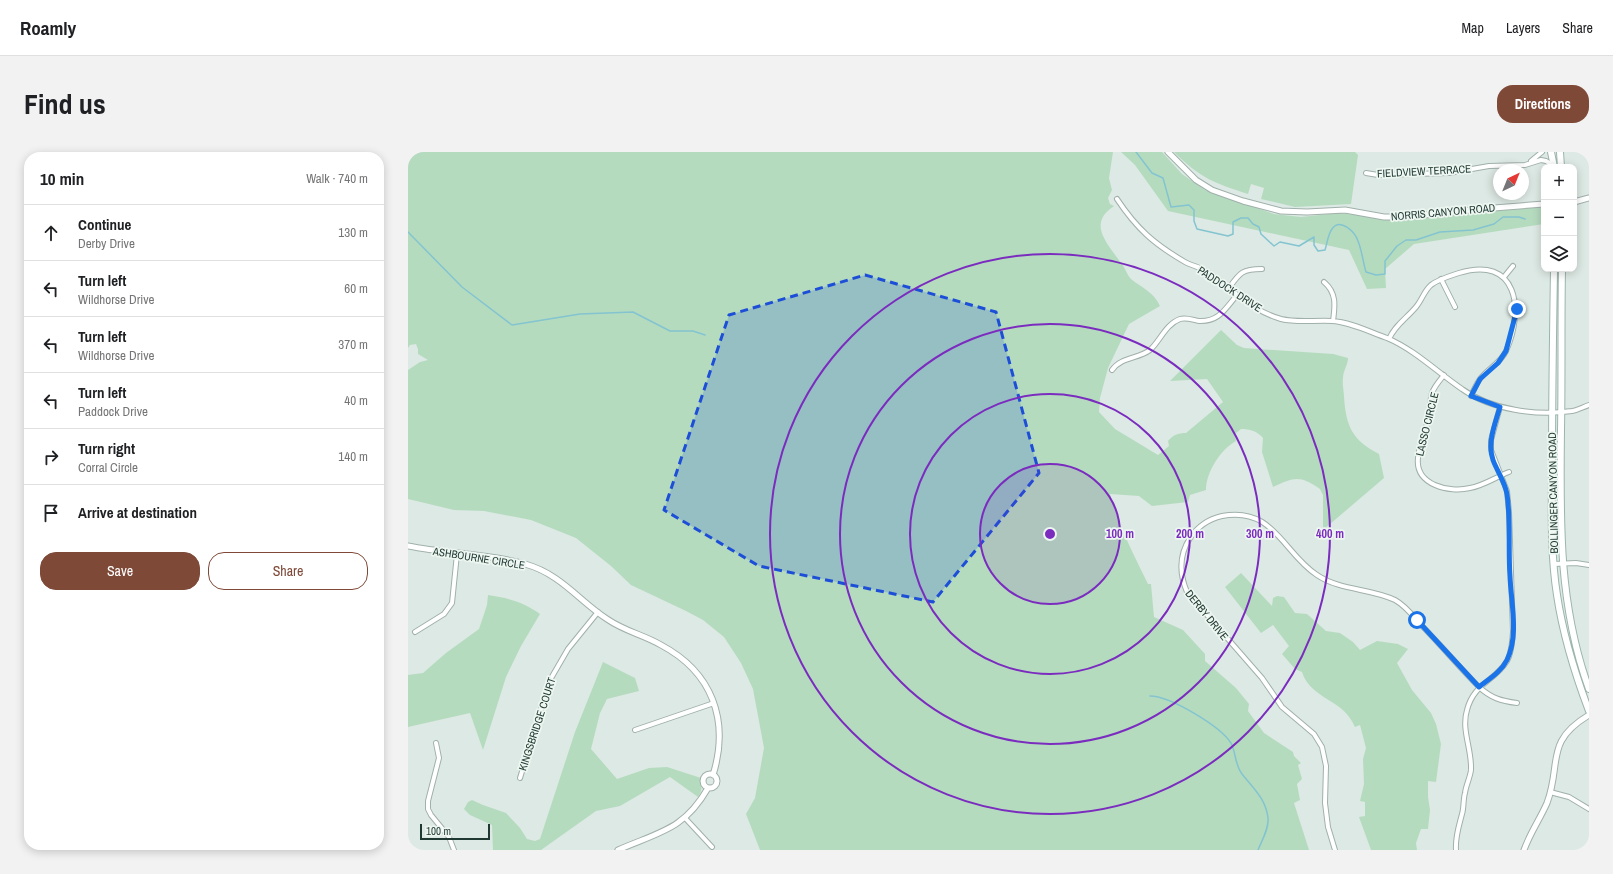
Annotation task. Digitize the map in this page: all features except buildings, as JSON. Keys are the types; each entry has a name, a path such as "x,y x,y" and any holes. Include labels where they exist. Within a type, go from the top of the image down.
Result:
{"main road":[{"path":"1551,152 1553,164"},
{"path":"1560,152 1562,164"},
{"name":"BOLLINGER CANYON ROAD","path":"1554,272 1552,412 1554,564 1557,594 1564,631 1576,674 1589,711"},
{"name":"BOLLINGER CANYON ROAD","path":"1562,272 1562,563 1572,628 1589,688"}],"street":[{"name":"NORRIS CANYON ROAD","path":"1168,152 1196,180 1212,190 1243,201 1281,210 1307,212 1345,210 1384,217 1405,217 1541,204"},
{"path":"1529,163 1542,152"},
{"name":"FIELDVIEW TERRACE","path":"1366,172 1378,175 1449,173 1489,166 1524,165 1541,160 1550,164"},
{"path":"1577,201 1589,198"},
{"name":"PADDOCK DRIVE","path":"1117,199 1142,232 1166,250 1205,271 1249,304 1280,319 1292,321 1333,321 1356,327 1389,339 1418,356 1471,396 1500,407 1523,412 1561,412 1574,411 1589,405"},
{"path":"1504,277 1513,266"},
{"path":"1229,288 1243,271 1248,269 1262,269"},
{"path":"1389,339 1393,329 1417,306 1424,292 1432,284 1442,279 1476,269 1489,271 1504,277 1512,289 1516,301 1514,324 1506,351 1498,363 1480,379 1471,396"},
{"path":"1442,279 1455,307"},
{"path":"1324,282 1334,293 1335,304 1333,321"},
{"path":"1112,370 1120,362 1140,356 1150,350 1175,322 1182,318 1212,321 1219,316 1237,295"},
{"name":"LASSO CIRCLE","path":"1444,375 1432,393 1429,417 1418,457 1418,466 1422,474 1429,483 1437,487 1455,489 1470,488 1509,472"},
{"path":"1456,850 1456,831 1462,813 1470,772 1471,755 1465,725 1466,710 1473,694 1479,687 1499,672 1507,661 1511,649 1513,632 1507,491 1491,450 1500,407"},
{"name":"DERBY DRIVE","path":"1335,850 1328,827 1325,803 1326,766 1322,747 1314,734 1282,707 1262,678 1187,592 1181,575 1182,559 1186,544 1193,533 1201,526 1220,517 1239,515 1259,520 1276,531 1296,557 1318,576 1353,590 1380,594 1405,607 1479,687 1493,698 1517,703"},
{"name":"ASHBOURNE CIRCLE","path":"408,546 506,560 539,570 566,585 620,628 660,644 685,660 704,682 714,703 720,734 718,755 713,775"},
{"path":"415,632 444,614 452,603 457,554"},
{"path":"1554,564 1562,563 1589,565"},
{"name":"KINGSBRIDGE COURT","path":"520,778 550,680 568,649 598,612"},
{"path":"635,730 714,703"},
{"path":"1524,850 1542,814 1550,792 1555,754 1561,741 1569,730 1589,715"},
{"path":"436,743 439,758 428,801 428,809 448,837 454,850"},
{"name":"ASHBOURNE CIRCLE","path":"618,850 652,838 685,818 699,802 708,788 712,788 717,783 717,778 709,774 704,778 704,784 708,788"},
{"path":"1550,792 1569,798 1589,809"},
{"path":"685,818 712,848"}],"highlighted area":[{"path":"865,275 996,312 1039,473 933,602 759,566 664,510 729,315"}],"green space":[{"path":"408,152 1113,152 1109,178 1112,190 1108,198 1110,204 1114,206 1106,213 1102,220 1102,234 1131,279 1151,294 1160,306 1129,324 1108,368 1100,398 1099,412 1115,429 1158,455 1169,446 1168,441 1172,437 1178,434 1186,433 1223,402 1207,379 1170,381 1221,330 1237,345 1244,348 1333,354 1348,358 1343,375 1343,383 1345,407 1349,424 1352,431 1362,443 1379,454 1384,478 1323,530 1323,495 1320,489 1307,481 1297,479 1286,481 1273,487 1262,452 1263,438 1256,432 1247,429 1241,429 1235,434 1236,441 1220,455 1215,462 1209,476 1206,490 1190,495 1188,502 1152,506 1139,496 1110,494 1117,517 1127,540 1148,584 1151,584 1154,617 1183,630 1205,654 1205,661 1236,688 1249,704 1248,711 1264,733 1293,752 1294,756 1301,763 1298,765 1302,779 1297,784 1300,800 1294,803 1309,850 760,850 746,814 755,798 764,748 753,689 741,663 724,637 703,620 631,585 611,566 576,538 531,520 484,511 454,510 408,499 408,370 420,362 428,360 418,354 416,344 410,345 408,348"},
{"path":"1121,152 1162,152 1182,174 1205,190 1274,214 1301,217 1338,213 1401,220 1541,208 1541,224 1414,244 1385,269 1386,288 1367,289 1349,250 1168,211 1135,165"},
{"path":"1174,152 1355,152 1358,155 1351,204 1295,207 1261,199 1264,188 1251,184 1248,194 1216,183 1200,174"},
{"path":"1241,573 1272,606 1273,598 1277,596 1284,597 1295,613 1307,614 1326,631 1340,633 1353,642 1360,650 1377,641 1398,644 1408,649 1397,663 1412,690 1431,713 1436,724 1441,744 1436,782 1428,781 1430,810 1428,829 1421,829 1416,843 1417,850 1371,850 1359,817 1365,816 1365,802 1360,801 1364,784 1363,759 1366,748 1360,725 1355,727 1350,717 1343,710 1312,688 1306,681 1302,672 1295,669 1282,654 1289,646 1273,625 1261,633 1225,587"},
{"path":"488,595 516,601 528,606 540,614 521,646 506,677 483,750 470,713 408,727 408,675 423,673 446,653 479,629 487,605"},
{"path":"603,662 635,678 639,691 607,699 600,713 591,749 617,779 649,768 667,767 701,778 700,795 698,797 670,777 620,806 596,811 541,850 493,850 492,825 470,815 464,809 468,802 472,800 506,813 520,828 527,839 535,841 540,839 575,732"}],"waterway":[{"path":"1136,152 1152,173 1163,178 1171,207 1189,205 1194,210 1194,221 1197,229 1228,236 1233,234 1233,222 1241,218 1248,218 1253,224 1259,227 1261,234 1274,246 1280,242 1299,246 1314,237 1314,245 1318,251 1325,250 1332,229 1335,226 1343,225 1351,230 1358,241 1366,272 1376,275 1385,274 1385,261 1397,246 1406,240 1416,240 1440,232 1473,230 1494,224 1503,217 1519,217 1525,219"},
{"path":"408,232 462,287 512,325 580,314 633,312 670,331 693,331 705,335"},
{"path":"1150,696 1159,697 1182,706 1217,728 1231,743 1242,774 1262,799 1267,811 1268,822 1265,834 1258,850"}],"route":[{"path":"1417,620 1479,687 1499,672 1507,661 1511,649 1513,632 1509,512 1507,491 1493,460 1491,450 1491,440 1500,407 1471,396 1480,379 1487,371 1498,363 1506,351 1517,309"}]}
